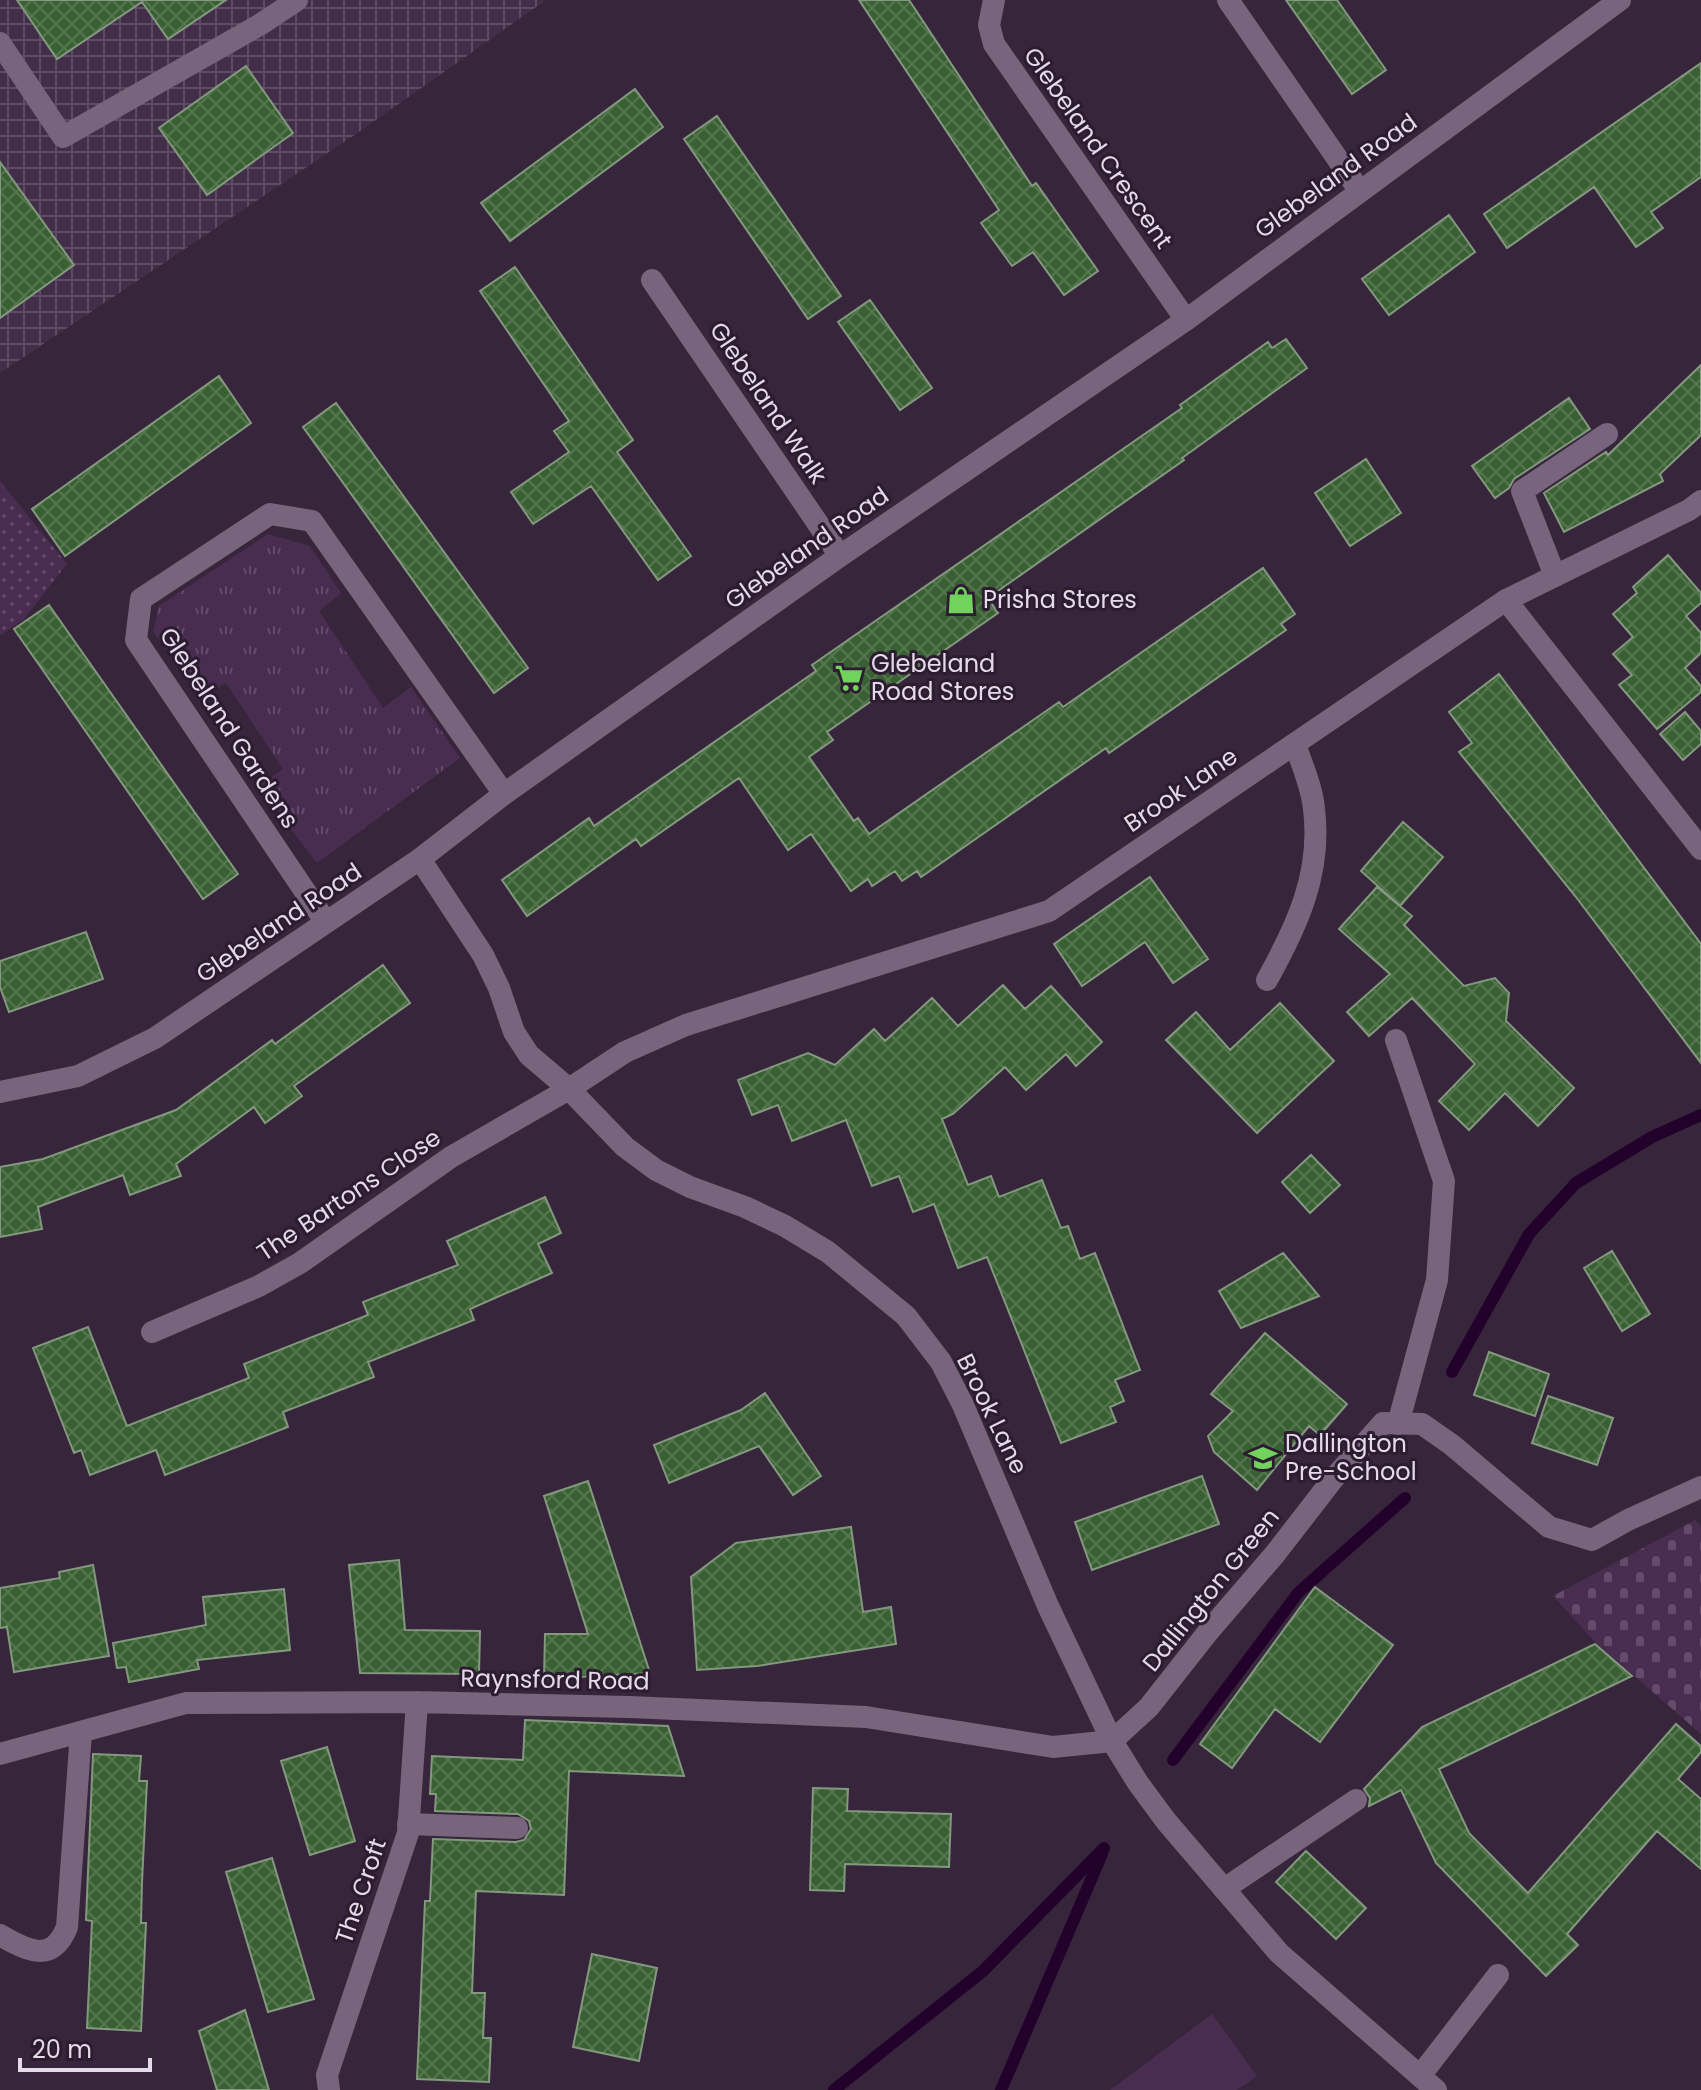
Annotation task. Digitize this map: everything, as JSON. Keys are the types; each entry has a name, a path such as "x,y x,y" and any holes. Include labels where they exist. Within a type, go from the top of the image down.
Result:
{"street":[{"path":"0,43 63,137 261,24 297,0"},
{"name":"Glebeland Crescent","path":"994,0 989,25 994,44 1186,320"},
{"path":"1228,0 1359,190"},
{"name":"Glebeland Road","path":"0,1092 78,1076 155,1038 420,859 504,794 840,556 1186,320 1620,0"},
{"name":"Glebeland Walk","path":"652,280 840,556"},
{"path":"1555,576 1522,491 1607,434"},
{"path":"1695,505 1701,529"},
{"name":"Brook Lane","path":"569,1089 625,1052 686,1025 1049,911 1506,600 1695,505"},
{"name":"Glebeland Gardens","path":"325,921 136,640 141,599 270,514 312,521 504,794"},
{"path":"1506,600 1701,849"},
{"path":"1267,980 1301,913 1309,889 1314,855 1314,808 1295,744"},
{"name":"Brook Lane","path":"420,859 483,955 499,988 514,1032 529,1055 569,1089 625,1147 656,1170 785,1226 828,1252 906,1316 941,1362 963,1405 1048,1606 1112,1741 1157,1809 1279,1953 1428,2083"},
{"path":"1396,1040 1444,1181 1437,1280 1398,1424"},
{"name":"The Bartons Close","path":"152,1332 259,1286 300,1263 345,1235 406,1187 451,1157 569,1089"},
{"name":"Dallington Green","path":"1112,1741 1149,1707 1333,1479 1383,1423 1422,1424 1452,1445 1549,1527 1592,1540 1701,1487"},
{"name":"Raynsford Road","path":"0,1754 186,1703 417,1702 629,1707 866,1717 1053,1747 1112,1741"},
{"name":"The Croft","path":"329,2090 327,2075 408,1833 417,1702"},
{"path":"0,1935 35,1951 47,1951 56,1947 67,1927 81,1732"},
{"path":"1224,1889 1356,1800"},
{"path":"408,1824 517,1828"},
{"path":"1428,2083 1498,1975"}],"shaded area":[{"path":"0,0 546,0 356,134 0,373"}],"green space":[{"path":"0,481 67,564 24,619 0,636"},
{"path":"268,534 310,546 341,593 319,611 383,708 411,687 460,758 317,863 258,786 283,769 226,683 201,698 153,632 159,606"},
{"path":"1695,1520 1701,1526 1701,1734 1594,1641 1553,1596"},
{"path":"1212,2014 1257,2076 1237,2090 1110,2090"}],"building":[{"path":"17,0 226,0 168,39 142,2 57,59"},
{"path":"859,0 909,0 1032,186 1036,183 1098,271 1064,295 1033,252 1012,266 981,223 999,210"},
{"path":"1286,0 1337,0 1386,70 1352,94"},
{"path":"1701,63 1701,177 1651,212 1663,228 1636,247 1594,187 1507,248 1484,214"},
{"path":"246,66 293,133 207,195 159,128"},
{"path":"635,89 663,127 510,241 481,203"},
{"path":"717,116 841,296 808,319 684,139"},
{"path":"0,162 74,265 0,318"},
{"path":"1449,215 1475,252 1389,315 1362,279"},
{"path":"515,267 633,440 617,452 691,556 658,580 591,486 533,524 511,492 569,452 554,431 569,421 480,291"},
{"path":"870,300 932,388 900,410 838,322"},
{"path":"1286,339 1307,368 1182,458 1184,460 988,598 998,613 827,732 833,740 809,757 854,821 858,818 869,834 1059,702 1063,707 1263,568 1295,614 1281,624 1286,630 1109,753 1106,748 921,877 917,871 902,881 895,871 872,886 868,879 851,891 811,834 788,850 739,778 641,846 636,839 527,916 502,880 589,818 594,826 816,671 812,665 1182,408 1180,405 1268,342 1272,348"},
{"path":"1701,365 1701,435 1660,474 1663,481 1564,532 1544,493 1606,452 1608,455"},
{"path":"219,376 251,423 65,556 32,509"},
{"path":"1569,398 1590,429 1514,479 1509,488 1495,498 1472,466"},
{"path":"336,403 528,668 494,693 303,427"},
{"path":"1366,459 1401,513 1350,546 1315,493"},
{"path":"1668,555 1701,593 1701,603 1686,616 1701,633 1701,653 1685,668 1701,686 1701,692 1657,729 1619,685 1632,675 1613,654 1633,637 1613,614 1637,593 1633,587"},
{"path":"49,605 238,874 203,899 14,629"},
{"path":"1499,674 1701,944 1701,1063 1576,897 1459,752 1472,743 1449,712"},
{"path":"1685,712 1701,731 1701,744 1683,760 1660,734"},
{"path":"1403,822 1443,857 1400,906 1361,871"},
{"path":"1150,877 1208,959 1173,983 1145,942 1082,986 1054,944"},
{"path":"1377,887 1412,916 1404,925 1464,986 1495,978 1509,993 1506,1021 1574,1088 1538,1126 1505,1093 1469,1130 1439,1101 1475,1064 1412,998 1369,1036 1347,1012 1390,974 1339,929"},
{"path":"86,932 103,979 9,1012 0,987 0,961"},
{"path":"383,965 410,1003 294,1086 302,1096 265,1123 254,1107 176,1164 181,1176 130,1195 123,1175 38,1207 42,1229 0,1237 0,1167 43,1159 176,1110 272,1040 275,1044"},
{"path":"1003,985 1025,1009 1051,986 1102,1042 1076,1066 1066,1054 1026,1090 1005,1067 953,1114 942,1119 968,1185 991,1176 999,1197 1042,1180 1061,1228 1068,1226 1080,1259 1095,1253 1140,1370 1115,1380 1124,1401 1110,1407 1116,1422 1061,1443 987,1257 958,1268 934,1204 913,1212 899,1176 872,1186 846,1120 792,1141 778,1105 752,1115 738,1080 808,1053 835,1065 874,1029 885,1041 932,998 958,1026"},
{"path":"1280,1003 1334,1061 1257,1133 1166,1040 1196,1012 1230,1050"},
{"path":"1311,1155 1340,1185 1310,1213 1282,1182"},
{"path":"545,1197 561,1233 538,1244 552,1273 470,1309 474,1320 368,1362 374,1377 283,1412 288,1427 165,1475 156,1450 90,1475 81,1450 74,1453 33,1348 88,1327 127,1426 249,1378 244,1364 368,1315 363,1302 458,1265 447,1241"},
{"path":"1612,1251 1650,1314 1622,1331 1584,1268"},
{"path":"1283,1253 1319,1296 1241,1328 1219,1291"},
{"path":"1265,1333 1347,1404 1320,1435 1309,1426 1257,1490 1214,1452 1208,1436 1233,1411 1211,1394"},
{"path":"1489,1352 1549,1374 1535,1416 1474,1395"},
{"path":"765,1393 821,1476 793,1495 759,1446 669,1483 654,1445 741,1410"},
{"path":"1548,1396 1613,1418 1597,1465 1532,1443"},
{"path":"1202,1476 1219,1524 1092,1570 1075,1522"},
{"path":"588,1481 650,1673 544,1679 545,1634 588,1634 544,1496"},
{"path":"851,1527 863,1612 891,1607 896,1644 757,1666 697,1670 691,1577 736,1543"},
{"path":"399,1560 405,1630 480,1631 479,1674 360,1673 349,1565"},
{"path":"93,1565 109,1656 14,1672 7,1627 0,1628 0,1588 60,1578 59,1572"},
{"path":"1315,1587 1393,1645 1320,1742 1275,1709 1232,1768 1200,1744"},
{"path":"284,1589 290,1650 197,1660 199,1669 129,1682 126,1667 117,1668 113,1643 206,1625 203,1597"},
{"path":"1595,1644 1632,1676 1439,1769 1469,1833 1528,1893 1676,1724 1701,1746 1701,1752 1678,1779 1701,1799 1701,1869 1657,1831 1567,1934 1578,1945 1546,1976 1436,1863 1401,1790 1369,1806 1370,1798 1364,1789 1422,1727"},
{"path":"525,1720 668,1726 684,1776 569,1771 564,1895 476,1891 472,1993 485,1993 483,2038 491,2038 489,2082 417,2079 425,1901 430,1901 433,1839 516,1842 524,1840 531,1829 529,1821 518,1814 435,1811 436,1794 430,1794 432,1756 523,1760"},
{"path":"327,1747 355,1841 310,1855 281,1761"},
{"path":"93,1754 141,1756 139,1781 147,1781 141,1923 146,1923 141,2031 87,2028 92,1921 86,1920"},
{"path":"813,1788 848,1789 847,1811 951,1814 949,1867 845,1864 844,1891 810,1890"},
{"path":"1306,1851 1366,1908 1336,1939 1276,1882"},
{"path":"272,1858 314,1999 268,2012 226,1872"},
{"path":"592,1954 657,1968 639,2061 573,2047"},
{"path":"245,2010 269,2090 217,2090 199,2031"}],"waterway":[{"path":"1452,1372 1529,1234 1576,1183 1652,1137 1701,1115"},
{"path":"1173,1760 1298,1593 1405,1498"},
{"path":"834,2090 983,1971 1104,1848"},
{"path":"1001,2090 1102,1854"}],"place":[{"name":"Prisha Stores","path":"961,600"},
{"name":"Glebeland Road Stores","path":"849,678"},
{"name":"Dallington Pre-School","path":"1263,1458"}]}
